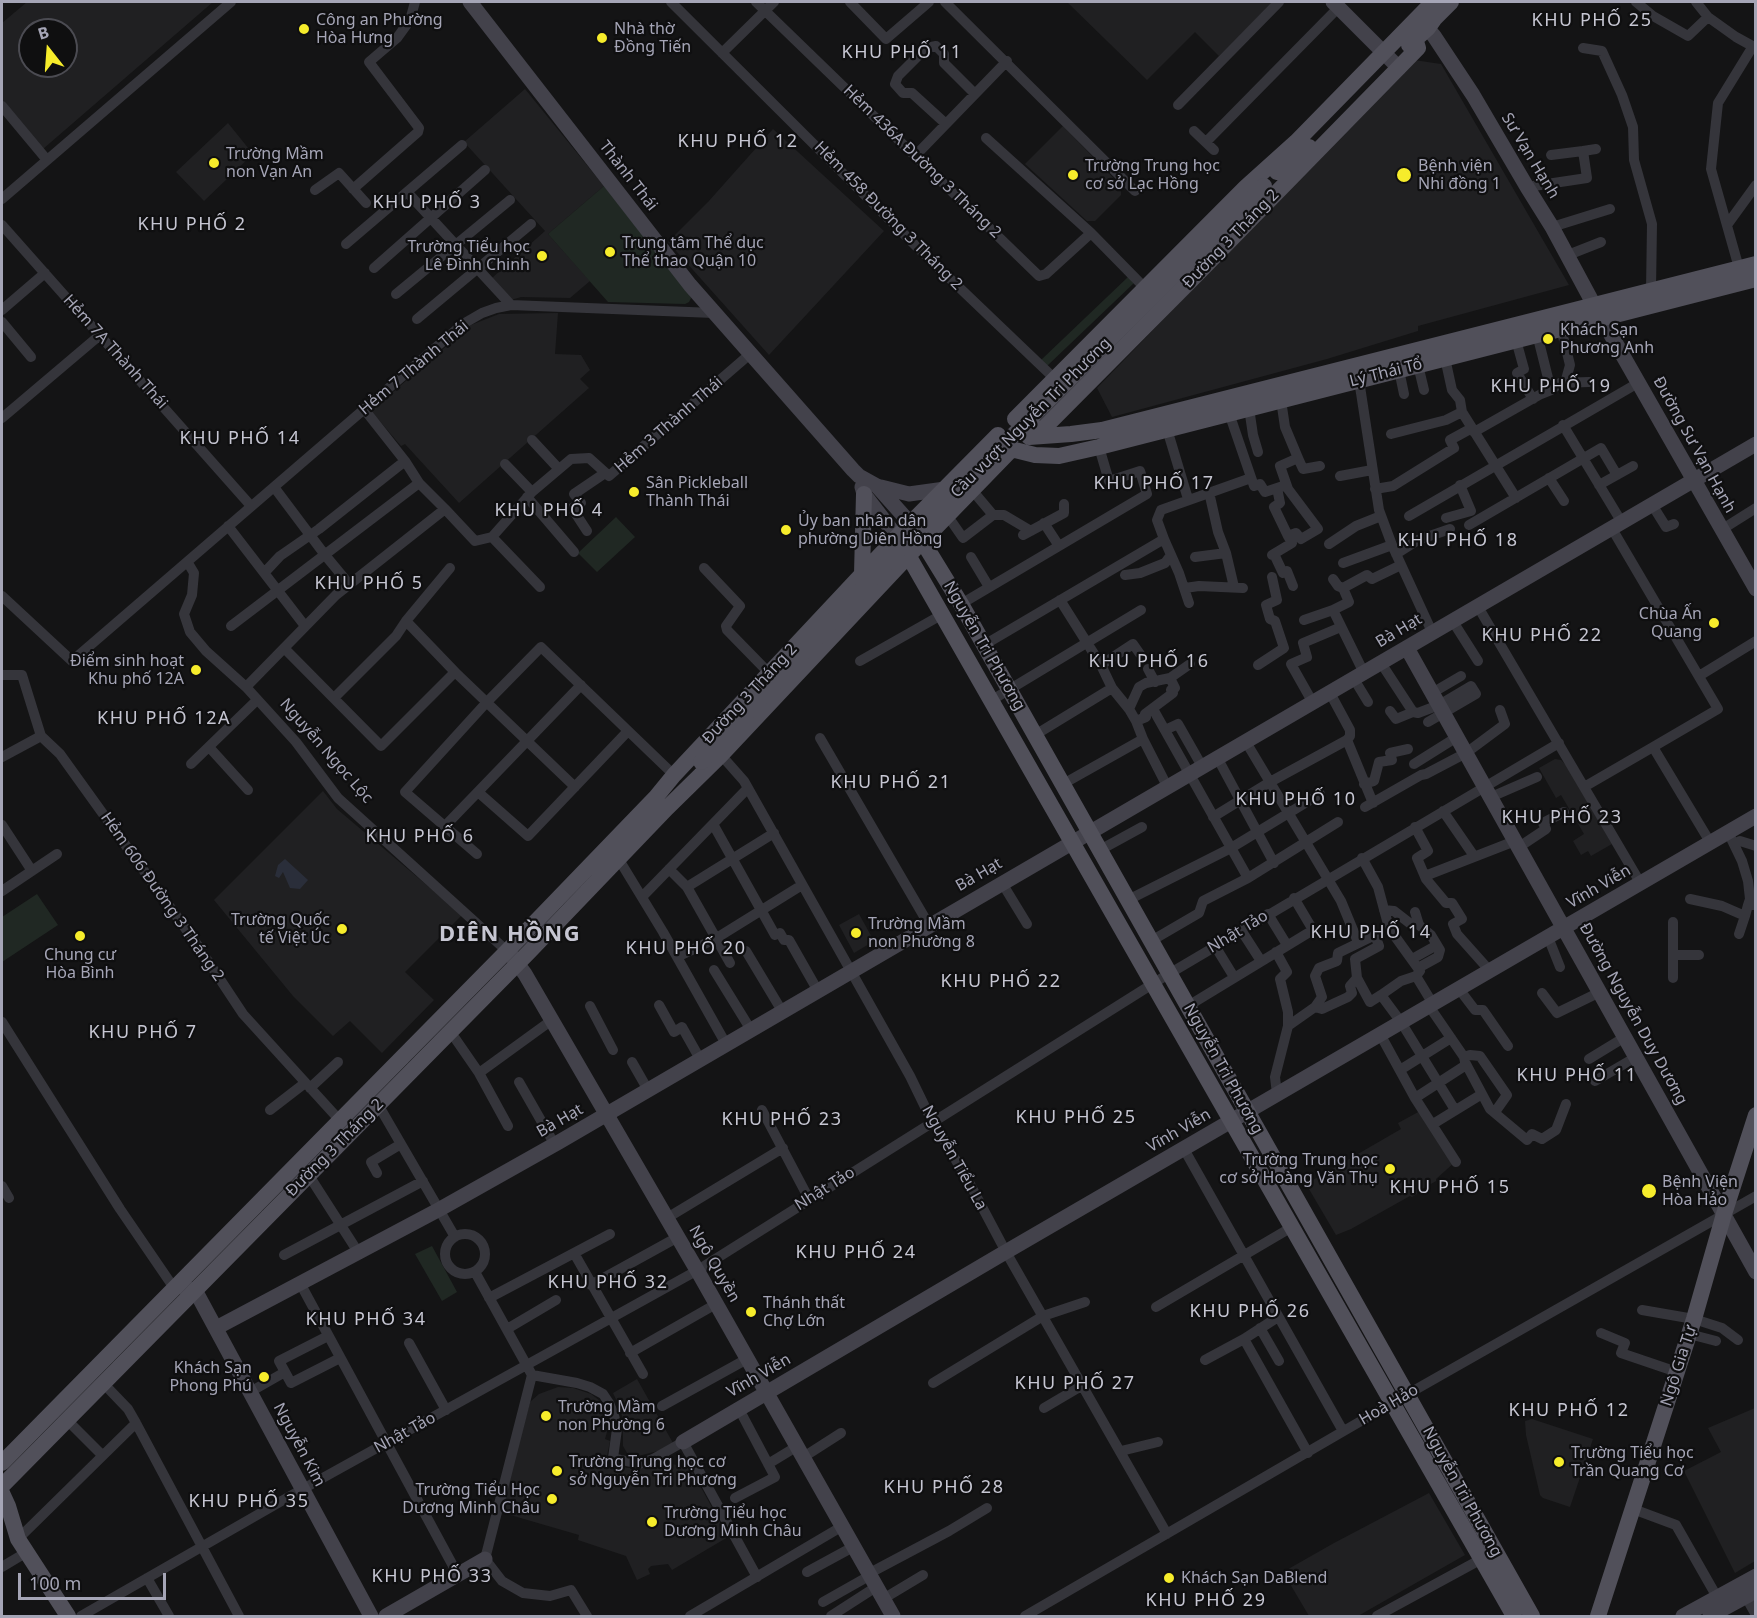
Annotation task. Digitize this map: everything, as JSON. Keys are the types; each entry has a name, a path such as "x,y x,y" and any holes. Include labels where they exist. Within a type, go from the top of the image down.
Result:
{"main road":[{"name":"Đường 3 Tháng 2","path":"1030,433 1064,404 1133,336 1352,109 1420,28 1433,2"},
{"name":"Đường 3 Tháng 2","path":"1420,28 1435,18 1451,2"},
{"name":"Đường 3 Tháng 2","path":"1277,172 1300,147 1392,60"},
{"name":"Đường 3 Tháng 2","path":"1015,419 1142,285 1253,180 1300,147 1321,141"},
{"name":"Đường 3 Tháng 2","path":"1198,269 1293,166 1300,147"},
{"name":"Cầu vượt Nguyễn Tri Phương","path":"696,767 908,540 1277,172"},
{"name":"Lý Thái Tổ","path":"1030,433 1067,435 1102,430 1359,380 1561,328 1652,290 1747,266"},
{"name":"Lý Thái Tổ","path":"1013,450 1059,456 1099,447 1249,408 1276,396 1598,311 1755,279"},
{"path":"1064,404 1063,419 1067,435"},
{"path":"1010,419 1024,423 1030,433 1024,445 1013,450 1002,445 998,435 1002,424 1010,419"},
{"name":"Đường 3 Tháng 2","path":"661,802 671,772 808,628 846,592 998,435"},
{"name":"Đường 3 Tháng 2","path":"2,1486 58,1416 174,1288 345,1126 513,957 661,802 721,755 762,716 857,617 909,555 1013,450"},
{"path":"862,574 870,490"},
{"name":"Nguyễn Tri Phương","path":"910,524 923,541 961,604 1308,1218 1400,1399 1488,1555 1532,1617"},
{"name":"Nguyễn Tri Phương","path":"897,537 1292,1227 1400,1399"},
{"name":"Đường 3 Tháng 2","path":"373,1098 450,1031 513,957 618,858 661,802 676,791 696,767"},
{"name":"Ngô Gia Tự","path":"1598,1617 1692,1327 1755,1115"},
{"name":"Đường 3 Tháng 2","path":"58,1416 103,1383 308,1174 345,1126"},
{"path":"1292,1227 1308,1218"},
{"path":"2,1463 20,1444 58,1416"},
{"path":"2,1451 20,1444"},
{"path":"2,1493 22,1546"},
{"path":"2,1525 22,1546 68,1617"},
{"name":"Nguyễn Tri Phương","path":"1488,1555 1514,1617"}],"street":[{"path":"2,200 231,2"},
{"path":"353,189 418,132 419,128 369,62 397,38 410,20 415,2"},
{"name":"Thành Thái","path":"470,2 623,200 714,313 859,476 870,490 897,537"},
{"name":"Hẻm 458 Đường 3 Tháng 2","path":"670,2 1055,379"},
{"name":"Hẻm 436A Đường 3 Tháng 2","path":"756,2 1039,276 1046,274 1091,233"},
{"path":"722,53 774,2"},
{"path":"850,2 886,39 928,2"},
{"path":"945,2 1007,61 1135,191"},
{"path":"1178,105 1279,2"},
{"path":"1636,2 1653,16 1688,36 1708,17"},
{"path":"1696,2 1708,17 1736,38 1754,47 1718,103 1711,169 1727,225 1747,266"},
{"path":"1207,141 1336,4 1392,60"},
{"name":"Sư Vạn Hạnh","path":"1420,28 1473,95 1552,227 1598,311"},
{"path":"946,124 912,93 903,93 895,84 897,76 926,48 936,46 944,54 944,63 975,94"},
{"path":"1583,48 1602,51 1622,95 1633,127 1634,160 1652,224 1652,290"},
{"path":"915,156 1007,61"},
{"path":"2,105 47,160"},
{"path":"1194,130 1214,150"},
{"path":"986,138 1091,233 1142,285"},
{"path":"346,244 462,145"},
{"path":"1551,155 1596,149"},
{"path":"1527,187 1587,178 1583,151"},
{"path":"374,268 484,170"},
{"path":"315,190 337,173 366,203"},
{"path":"1727,225 1755,185"},
{"path":"407,192 511,305"},
{"path":"396,294 510,200"},
{"path":"1552,227 1610,209"},
{"path":"417,319 531,224"},
{"name":"Hẻm 7A Thành Thái","path":"3,229 45,273 251,506"},
{"path":"1568,255 1601,242"},
{"path":"2,309 45,273"},
{"name":"Hẻm 7 Thành Thái","path":"2,597 72,662 463,324 496,308 511,305 714,313"},
{"name":"Đường Sư Vạn Hạnh","path":"1598,311 1755,589"},
{"path":"2,322 31,357"},
{"path":"1561,328 1570,365 1565,383"},
{"path":"1537,334 1551,390"},
{"path":"2,418 100,335"},
{"path":"1516,340 1524,369 1517,374 1533,399"},
{"name":"Hẻm 3 Thành Thái","path":"492,537 529,494 558,468 571,459 589,458 609,476 750,354"},
{"path":"1444,358 1452,390 1460,400 1462,412 1516,498"},
{"path":"1418,365 1424,390"},
{"path":"1399,370 1404,394"},
{"path":"1359,380 1381,516 1432,632"},
{"path":"1375,489 1393,486 1454,448 1450,440 1551,390 1560,383 1590,382"},
{"path":"1409,516 1638,383"},
{"path":"1276,396 1285,427 1303,469 1320,466"},
{"path":"1249,408 1258,452"},
{"path":"364,409 405,461 419,483 475,541 492,537 540,587"},
{"path":"1391,434 1446,420 1462,412"},
{"path":"1229,413 1254,486 1260,484 1264,492 1281,486 1288,489 1318,529 1301,539 1296,533 1288,536"},
{"path":"1563,425 1599,485 1616,524 1718,709 1584,787"},
{"path":"1167,429 1188,499"},
{"path":"532,440 558,468"},
{"name":"Bà Hạt","path":"216,1328 555,1145 1755,444"},
{"path":"961,604 1147,494 1140,471 1109,480 1099,447"},
{"path":"1469,525 1601,448 1617,475"},
{"path":"1293,586 1273,555 1292,543 1274,507 1280,503 1280,466 1298,458"},
{"path":"265,572 280,556 405,461"},
{"path":"505,464 574,552"},
{"path":"1599,485 1633,466"},
{"path":"1340,476 1372,470"},
{"path":"587,531 572,508 581,503 574,494 606,473"},
{"path":"1190,603 1157,520 1161,510 1251,478"},
{"path":"1549,478 1564,501"},
{"path":"231,626 419,483"},
{"path":"1446,518 1471,511 1460,485"},
{"path":"274,487 309,536 349,584"},
{"path":"870,490 909,494 945,489"},
{"name":"Thành Thái","path":"870,490 910,524"},
{"path":"972,490 993,515"},
{"path":"1185,588 1238,587 1218,532 1209,492"},
{"path":"1651,503 1666,527 1674,524"},
{"path":"947,515 963,538 993,515 1004,515 1027,533 1064,513 1064,504"},
{"path":"1721,531 1755,508"},
{"path":"246,687 349,584 445,509"},
{"path":"1329,544 1356,526 1381,516"},
{"path":"1044,523 1059,546"},
{"path":"228,526 305,626"},
{"path":"1343,563 1394,549 1450,529"},
{"path":"984,645 1164,539"},
{"path":"1195,557 1226,553"},
{"path":"1125,575 1140,573 1165,563 1171,555"},
{"path":"971,557 989,587"},
{"name":"Nguyễn Ngọc Lộc","path":"188,563 194,573 192,595 184,614 190,632 216,662 246,687 296,742 338,798 513,957"},
{"path":"1343,588 1367,575 1372,579 1401,565"},
{"path":"334,698 396,636 450,567"},
{"path":"704,568 740,606 726,626 727,630 767,671"},
{"path":"1258,665 1284,648 1275,621 1270,619 1266,605 1277,600 1272,577"},
{"path":"1304,621 1348,602 1343,588 1338,586 1333,579"},
{"path":"1060,600 1101,665 1112,688 1136,721 1168,788"},
{"path":"1477,605 1641,884"},
{"path":"992,700 1141,610"},
{"path":"1333,610 1368,702"},
{"path":"860,660 943,614"},
{"path":"1452,620 1478,661"},
{"path":"406,621 486,703 575,787"},
{"path":"1313,703 1291,664 1307,657 1303,643 1341,627"},
{"path":"1700,676 1755,641"},
{"path":"1101,665 1133,644 1140,654"},
{"path":"284,648 381,746 455,672"},
{"path":"477,854 405,792 486,703 542,648 671,772"},
{"name":"Đường Nguyễn Duy Dương","path":"1407,648 1755,1272"},
{"path":"1381,663 1413,712"},
{"path":"1129,709 1139,687 1170,678 1191,664"},
{"path":"1148,669 1155,682"},
{"name":"Hẻm 606 Đường 3 Tháng 2","path":"2,675 22,675 41,736 60,754 198,946 243,1014 345,1126"},
{"path":"1428,722 1438,703 1461,676"},
{"path":"1136,721 1146,717 1145,714 1173,693 1171,690 1175,688 1170,678"},
{"path":"445,826 581,685"},
{"path":"1035,735 1112,688"},
{"path":"1390,711 1396,719 1413,712 1418,713 1438,703 1476,694 1473,690"},
{"path":"1213,817 1270,782 1347,740 1350,730 1330,693"},
{"path":"191,764 226,727 257,699"},
{"path":"1157,706 1165,730 1178,724 1213,817 1248,878"},
{"path":"1347,740 1364,784 1369,805 1466,753 1505,724 1500,710"},
{"path":"478,792 528,837 628,731"},
{"path":"2,757 41,736"},
{"path":"1414,764 1457,737"},
{"path":"820,738 929,925"},
{"path":"1063,784 1143,739"},
{"path":"1246,742 1341,901 1358,942"},
{"name":"Nhật Tảo","path":"81,1617 302,1489 446,1410 529,1370 610,1319 698,1270 1169,973 1443,811 1488,792 1558,743"},
{"path":"1364,784 1374,781 1379,762 1392,760 1390,753 1406,746 1418,777"},
{"path":"209,747 248,790"},
{"path":"1653,747 1710,842"},
{"name":"Nguyễn Tiểu La","path":"721,755 746,784 933,1122 1167,1534"},
{"path":"1218,759 1274,862"},
{"path":"1488,792 1537,777"},
{"path":"642,897 713,824 746,784"},
{"path":"1128,900 1232,848 1320,794"},
{"path":"1443,811 1474,856"},
{"path":"1425,876 1474,856 1517,844 1546,829 1543,823 1564,812 1564,814"},
{"name":"Vĩnh Viễn","path":"683,1442 1710,842 1731,838 1755,816"},
{"path":"1151,941 1199,913 1203,901 1248,878 1338,822"},
{"path":"713,824 761,909 777,934 784,940 789,940 818,991"},
{"path":"2,825 32,871"},
{"path":"1100,850 1142,827"},
{"path":"1415,827 1428,851 1417,858 1425,876 1446,903 1452,903 1462,919 1453,924 1457,934 1491,971"},
{"path":"687,887 774,833"},
{"path":"1731,838 1755,846"},
{"path":"1731,838 1751,876 1752,905 1744,916 1739,934"},
{"path":"2,891 57,854"},
{"path":"618,858 726,1044"},
{"path":"1362,858 1378,887 1389,928 1415,968 1431,1005 1465,1061 1490,1109 1527,1140 1532,1134 1542,1139 1556,1130 1566,1104"},
{"path":"669,869 687,887 730,963"},
{"path":"1002,883 1027,924"},
{"path":"677,957 715,939 802,885"},
{"path":"1188,1006 1313,930 1294,898"},
{"path":"1690,899 1722,906 1744,916"},
{"path":"1288,1026 1315,1007 1322,997 1315,976 1319,968 1337,961 1338,953 1358,942 1375,935 1379,946 1355,959 1358,978 1370,1002 1401,981 1415,968 1438,957 1440,950 1417,917 1412,925 1394,911 1384,910"},
{"path":"1268,914 1287,945"},
{"path":"1673,922 1673,978"},
{"path":"1241,930 1261,962"},
{"path":"1548,937 1560,967"},
{"path":"1215,946 1234,977"},
{"path":"746,951 782,1011"},
{"path":"1276,952 1287,972 1280,979 1288,1012 1288,1026 1275,1077 1277,1094"},
{"path":"1673,955 1699,955"},
{"name":"Ngô Quyền","path":"513,957 698,1270 891,1616"},
{"path":"714,970 751,1030"},
{"path":"1315,1007 1322,1009 1348,997 1352,993 1350,986 1358,978"},
{"path":"1459,989 1475,1010 1483,1010 1508,1046"},
{"path":"1542,993 1557,1013 1600,992"},
{"path":"1381,995 1401,1022 1455,1110"},
{"path":"659,1005 674,1032 682,1027 700,1059"},
{"path":"590,1006 613,1050"},
{"path":"479,1073 552,1020"},
{"path":"2,1022 120,1209 174,1288 195,1290"},
{"path":"450,1031 479,1073 508,1126"},
{"path":"1380,1034 1456,1162"},
{"path":"1589,1059 1625,1037"},
{"path":"1400,1071 1451,1038"},
{"path":"1416,1098 1465,1061 1480,1056 1507,1095 1495,1113"},
{"path":"1595,1081 1636,1057"},
{"path":"270,1110 308,1086 338,1062"},
{"path":"632,1062 648,1090"},
{"path":"519,1082 555,1145"},
{"path":"1433,1124 1482,1094"},
{"path":"373,1098 455,1237"},
{"path":"762,1110 809,1199"},
{"path":"377,1173 371,1162 401,1144"},
{"path":"667,1218 783,1148"},
{"path":"1184,1149 1343,1431"},
{"path":"308,1174 358,1252"},
{"path":"284,1256 339,1224 423,1181"},
{"path":"2,1186 9,1198"},
{"name":"Hoà Hảo","path":"1024,1617 1343,1431 1755,1196"},
{"path":"1156,1307 1292,1227"},
{"path":"461,1234 474,1236 483,1245 485,1257 475,1272 468,1274 456,1272 447,1264 445,1252 450,1240 455,1237 461,1234"},
{"path":"489,1298 610,1234"},
{"path":"591,1284 678,1237"},
{"path":"574,1253 610,1319 644,1374"},
{"path":"386,1617 485,1559 529,1370 475,1272"},
{"path":"300,1284 458,1575"},
{"name":"Nguyễn Kim","path":"195,1290 371,1617"},
{"path":"507,1329 556,1300"},
{"path":"933,1383 1043,1316 1084,1302"},
{"path":"630,1353 716,1304"},
{"path":"1642,1310 1692,1327 1716,1341"},
{"path":"1204,1360 1244,1339 1278,1317"},
{"path":"1692,1327 1722,1328 1738,1340"},
{"path":"1260,1328 1279,1361"},
{"path":"1601,1333 1625,1343 1621,1353 1677,1372"},
{"path":"328,1336 279,1361 291,1383 340,1358"},
{"path":"1244,1339 1308,1453"},
{"path":"409,1343 446,1410"},
{"path":"662,1406 747,1359"},
{"path":"529,1370 584,1385 603,1395 614,1415 617,1429 613,1458 639,1464 654,1459 683,1442 757,1577"},
{"path":"250,1392 285,1372"},
{"path":"103,1383 133,1418 239,1617"},
{"path":"1044,1408 1083,1385"},
{"path":"735,1498 775,1476 739,1409"},
{"path":"58,1416 102,1455"},
{"path":"2,1567 133,1418"},
{"path":"768,1464 841,1433"},
{"path":"1121,1451 1158,1442"},
{"path":"831,1617 949,1531 987,1508"},
{"path":"1633,1509 1676,1525 1717,1598"},
{"path":"690,1617 841,1527"},
{"path":"807,1572 853,1547"},
{"path":"1377,1617 1488,1555"},
{"path":"485,1559 502,1581 523,1593 550,1596 572,1590 587,1617"},
{"path":"823,1602 874,1584 922,1575"},
{"path":"1683,1617 1755,1576"},
{"path":"147,1578 169,1617"},
{"path":"1710,1617 1751,1594 1755,1615"}],"shaded area":[{"path":"27,2 213,2 43,149 2,101 2,23"},
{"path":"1067,2 1273,2 1219,56 1195,32 1147,80"},
{"name":"Bệnh viện Nhi đồng 1","path":"1414,60 1441,64 1569,285 1418,326 1418,331 1327,359 1112,417 1097,388"},
{"path":"525,89 604,186 548,234 590,281 570,298 521,297 511,300 492,278 545,231 464,142"},
{"name":"Trường Mầm non Vạn An","path":"228,123 253,154 204,201 176,172"},
{"name":"Trường Trung học cơ sở Lạc Hồng","path":"1063,126 1121,186 1121,195 1095,221 1087,221 1025,164"},
{"path":"773,129 884,231 769,355 668,242 708,202"},
{"name":"Trung tâm Thể dục Thể thao Quận 10","path":"604,186 689,294 691,298 689,302 685,304 608,302 548,234"},
{"path":"1128,277 1134,283 1047,366 1041,360"},
{"path":"558,313 555,354 581,355 590,370 580,379 589,388 459,503 405,444 401,446 371,411 471,325 499,314"},
{"path":"616,517 635,537 597,572 578,553"},
{"path":"1555,759 1561,760 1567,766 1612,844 1591,856 1588,851 1581,855 1573,841 1584,834 1561,795 1556,798 1539,768"},
{"name":"Trường Quốc tế Việt Úc","path":"323,791 337,809 462,915 405,972 434,1000 382,1053 350,1021 333,1036 293,996 214,900"},
{"path":"37,894 58,925 2,962 2,917"},
{"name":"Trường Mầm non Phường 8","path":"859,914 874,941 854,953 839,925"},
{"name":"Trường Trung học cơ sở Hoàng Văn Thụ","path":"1422,1110 1455,1162 1436,1181 1417,1194 1336,1235 1306,1184 1401,1129 1398,1123"},
{"path":"432,1246 457,1292 442,1301 415,1254"},
{"path":"637,1379 673,1443 662,1450 630,1458 623,1446 623,1420 613,1393"},
{"path":"558,1387 573,1388 591,1394 606,1410 607,1420 610,1421 605,1439 610,1441 606,1461 627,1468 637,1468 662,1461 691,1469 728,1537 672,1570 668,1564 651,1566 648,1569 650,1574 637,1580 626,1556 578,1540 579,1535 500,1512 530,1402 539,1394"},
{"path":"1755,1408 1755,1561 1735,1573 1684,1471 1721,1452 1708,1428"},
{"name":"Trường Tiểu học Trần Quang Cơ","path":"1532,1419 1593,1439 1570,1507 1540,1495 1526,1435 1525,1421"},
{"path":"1429,1493 1465,1555 1358,1616 1309,1616 1283,1572"}],"water":[{"path":"285,859 308,880 300,889 290,888 283,872 279,878 275,876 278,865"}],"place":[{"name":"Công an Phường Hòa Hưng","path":"304,29"},
{"name":"Nhà thờ Đồng Tiến","path":"602,38"},
{"name":"Trường Mầm non Vạn An","path":"214,163"},
{"name":"Trường Trung học cơ sở Lạc Hồng","path":"1073,175"},
{"name":"Bệnh viện Nhi đồng 1","path":"1404,175"},
{"name":"Trung tâm Thể dục Thể thao Quận 10","path":"610,252"},
{"name":"Trường Tiểu học Lê Đình Chinh","path":"542,256"},
{"name":"Khách Sạn Phương Anh","path":"1548,339"},
{"name":"Sân Pickleball Thành Thái","path":"634,492"},
{"name":"Ủy ban nhân dân phường Diên Hồng","path":"786,530"},
{"name":"Chùa Ấn Quang","path":"1714,623"},
{"name":"Điểm sinh hoạt Khu phố 12A","path":"196,670"},
{"name":"Trường Quốc tế Việt Úc","path":"342,929"},
{"name":"Trường Mầm non Phường 8","path":"856,933"},
{"name":"Chung cư Hòa Bình","path":"80,936"},
{"name":"Trường Trung học cơ sở Hoàng Văn Thụ","path":"1390,1169"},
{"name":"Bệnh Viện Hòa Hảo","path":"1649,1191"},
{"name":"Thánh thất Chợ Lớn","path":"751,1312"},
{"name":"Khách Sạn Phong Phú","path":"264,1377"},
{"name":"Trường Mầm non Phường 6","path":"546,1416"},
{"name":"Trường Tiểu học Trần Quang Cơ","path":"1559,1462"},
{"name":"Trường Trung học cơ sở Nguyễn Tri Phương","path":"557,1471"},
{"name":"Trường Tiểu Học Dương Minh Châu","path":"552,1499"},
{"name":"Trường Tiểu học Dương Minh Châu","path":"652,1522"},
{"name":"Khách Sạn DaBlend","path":"1169,1578"}],"district":[{"name":"KHU PHỐ 25","path":"1592,21"},
{"name":"KHU PHỐ 11","path":"902,53"},
{"name":"KHU PHỐ 12","path":"738,142"},
{"name":"KHU PHỐ 3","path":"427,203"},
{"name":"KHU PHỐ 2","path":"192,225"},
{"name":"KHU PHỐ 19","path":"1551,387"},
{"name":"KHU PHỐ 14","path":"240,439"},
{"name":"KHU PHỐ 17","path":"1154,484"},
{"name":"KHU PHỐ 4","path":"549,511"},
{"name":"KHU PHỐ 18","path":"1458,541"},
{"name":"KHU PHỐ 5","path":"369,584"},
{"name":"KHU PHỐ 22","path":"1542,636"},
{"name":"KHU PHỐ 16","path":"1149,662"},
{"name":"KHU PHỐ 12A","path":"164,719"},
{"name":"KHU PHỐ 21","path":"891,783"},
{"name":"KHU PHỐ 10","path":"1296,800"},
{"name":"KHU PHỐ 23","path":"1562,818"},
{"name":"KHU PHỐ 6","path":"420,837"},
{"name":"KHU PHỐ 14","path":"1371,933"},
{"name":"DIÊN HỒNG","path":"510,935"},
{"name":"KHU PHỐ 20","path":"686,949"},
{"name":"KHU PHỐ 22","path":"1001,982"},
{"name":"KHU PHỐ 7","path":"143,1033"},
{"name":"KHU PHỐ 11","path":"1577,1076"},
{"name":"KHU PHỐ 25","path":"1076,1118"},
{"name":"KHU PHỐ 23","path":"782,1120"},
{"name":"KHU PHỐ 15","path":"1450,1188"},
{"name":"KHU PHỐ 24","path":"856,1253"},
{"name":"KHU PHỐ 32","path":"608,1283"},
{"name":"KHU PHỐ 26","path":"1250,1312"},
{"name":"KHU PHỐ 34","path":"366,1320"},
{"name":"KHU PHỐ 27","path":"1075,1384"},
{"name":"KHU PHỐ 12","path":"1569,1411"},
{"name":"KHU PHỐ 28","path":"944,1488"},
{"name":"KHU PHỐ 35","path":"249,1502"},
{"name":"KHU PHỐ 33","path":"432,1577"},
{"name":"KHU PHỐ 29","path":"1206,1601"}]}
